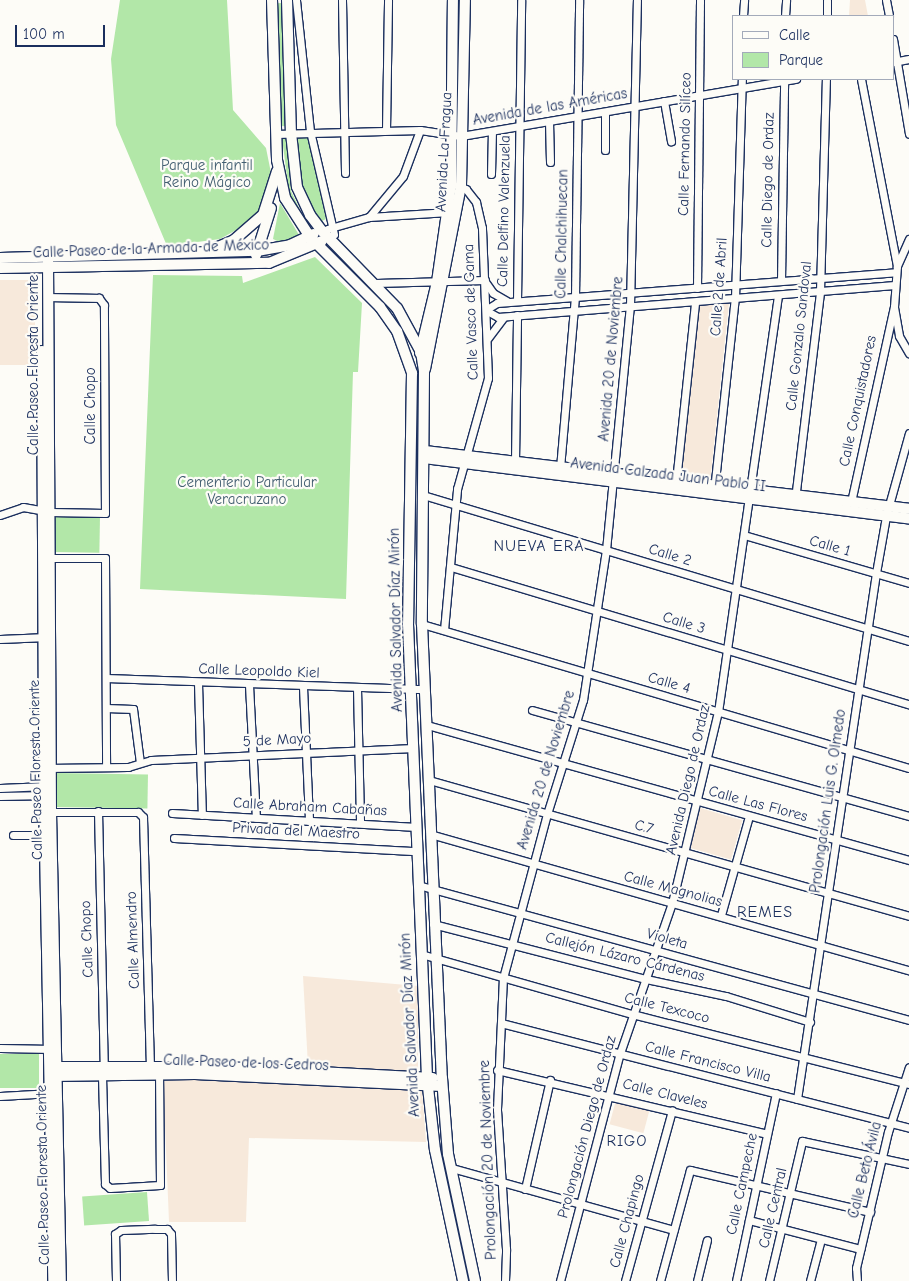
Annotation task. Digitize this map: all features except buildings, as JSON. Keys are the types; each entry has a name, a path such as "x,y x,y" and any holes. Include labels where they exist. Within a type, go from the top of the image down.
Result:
{"main road":[{"name":"Avenida Salvador Díaz Mirón","path":"272,0 278,170 293,215 313,240 380,307 397,331 412,373 414,389 408,564 418,885 428,1082 435,1150 463,1281"},
{"name":"Avenida Salvador Díaz Mirón","path":"287,0 291,133 297,187 310,215 330,231 397,308 421,352 424,372 422,624 435,960 442,1082 452,1168 475,1281"},
{"name":"Avenida La Fragua","path":"453,0 450,134 456,186"},
{"name":"Avenida La Fragua","path":"414,389 424,372 453,212 461,136 465,0"},
{"path":"207,252 234,240 257,223 263,216 278,170"},
{"path":"254,262 267,228 274,185"},
{"name":"Calle Paseo de la Armada de México","path":"2,263 254,262 283,259 330,231"},
{"name":"Calle Paseo de la Armada de México","path":"45,262 207,252 257,251 313,240"},
{"name":"Calle Paseo Floresta Oriente","path":"45,262 48,297 46,511"},
{"name":"Calle Paseo Floresta Oriente","path":"45,262 46,637 51,1049 56,1228 61,1281"},
{"name":"Avenida La Fragua","path":"412,373 421,352 441,282"},
{"name":"Avenida Calzada Juan Pablo II","path":"424,455 795,501 888,511 909,510"},
{"name":"Avenida Calzada Juan Pablo II","path":"465,460 515,462 614,478 676,481 714,490"},
{"name":"Avenida Calzada Juan Pablo II","path":"795,501 851,502 909,518"},
{"path":"408,564 414,564 418,583 422,587"},
{"name":"Calle Paseo Floresta Oriente","path":"48,812 44,835 50,960"},
{"name":"Calle Paseo de los Cedros","path":"125,1071 150,1065 442,1082"},
{"name":"Calle Paseo de los Cedros","path":"52,1072 125,1071 159,1074 318,1076"},
{"name":"Calle Paseo Floresta Oriente","path":"53,1281 56,1228"}],"street":[{"path":"296,0 310,131 330,231 369,217 453,212"},
{"path":"342,0 345,172"},
{"path":"386,130 388,0"},
{"name":"Calle Delfino Valenzuela","path":"513,302 521,0"},
{"name":"Calle Chalchihuecan","path":"560,468 575,297 579,0"},
{"name":"Avenida 20 de Noviembre","path":"503,978 532,864 577,724 588,674 606,550 631,293 637,0"},
{"name":"Calle Fernando Silíceo","path":"697,288 700,0"},
{"path":"743,15 744,0"},
{"path":"785,15 786,0"},
{"path":"827,0 827,15"},
{"path":"886,0 889,15"},
{"path":"909,59 895,62 909,134"},
{"name":"Calle 2 de Abril","path":"714,490 735,285 742,80"},
{"name":"Avenida de las Américas","path":"276,134 344,130 420,130 461,136 784,80"},
{"name":"Calle Diego de Ordaz","path":"781,281 784,80"},
{"name":"Calle Gonzalo Sandoval","path":"795,501 820,291 826,80"},
{"path":"861,80 897,269"},
{"path":"664,101 671,141"},
{"path":"605,112 605,150"},
{"path":"548,121 550,162"},
{"path":"369,217 403,176 420,130"},
{"path":"491,174 492,131"},
{"name":"Calle Vasco de Gama","path":"444,630 456,505 465,460 485,396 487,340 482,228 476,202 456,186"},
{"path":"909,239 897,269 894,307 899,336 909,353"},
{"path":"895,285 506,316 493,316 487,310 492,304 820,279 897,269"},
{"path":"376,283 485,280 493,293 513,302"},
{"path":"750,495 778,295"},
{"name":"Calle Chopo","path":"46,511 105,513 102,299 48,297"},
{"path":"676,481 695,302"},
{"name":"Calle Conquistadores","path":"851,502 894,307"},
{"path":"515,462 518,315"},
{"path":"487,340 506,316"},
{"name":"Prolongación Luis G. Olmedo","path":"798,1099 835,839 876,573 888,511 909,433"},
{"name":"Calle 2","path":"423,495 909,641"},
{"name":"Avenida Diego de Ordaz","path":"645,980 672,904 686,854 718,712 750,495"},
{"path":"0,515 23,507 46,511"},
{"name":"Calle 1","path":"744,535 909,583"},
{"path":"46,558 105,558 106,767"},
{"name":"Calle 3","path":"451,567 909,704"},
{"name":"Calle 4","path":"422,624 909,768"},
{"path":"0,639 46,637"},
{"name":"Calle Leopoldo Kiel","path":"106,678 302,687 425,689"},
{"path":"198,683 202,815"},
{"path":"249,685 256,818"},
{"path":"302,687 309,821"},
{"path":"357,688 360,824"},
{"path":"106,708 133,709 140,763"},
{"path":"532,710 909,816"},
{"name":"Calle Las Flores","path":"427,725 909,860"},
{"name":"5 de Mayo","path":"47,768 132,766 140,763 200,757 414,748"},
{"name":"C.7","path":"429,780 909,916"},
{"path":"0,788 48,791"},
{"path":"0,796 48,791"},
{"path":"48,812 98,811"},
{"name":"Calle Chopo","path":"98,811 107,1187 160,1185 159,1074"},
{"name":"Calle Almendro","path":"98,811 142,813 150,1065"},
{"name":"Calle Abraham Cabañas","path":"172,814 417,827"},
{"path":"721,915 749,816"},
{"name":"Calle Magnolias","path":"430,834 672,904 721,915 909,970"},
{"path":"13,835 44,835"},
{"name":"Privada del Maestro","path":"174,838 417,851"},
{"name":"Violeta","path":"418,885 657,950 813,996 909,1020"},
{"name":"Callejón Lázaro Cárdenas","path":"433,924 645,980 726,996 810,1022"},
{"name":"Calle Texcoco","path":"421,954 435,960 632,1014 907,1083"},
{"name":"Prolongación 20 de Noviembre","path":"503,978 497,1070 504,1281"},
{"name":"Prolongación Diego de Ordaz","path":"560,1281 582,1204 620,1053 645,980"},
{"name":"Calle Francisco Villa","path":"501,1023 909,1128"},
{"path":"0,1048 51,1049"},
{"name":"Calle Beto Ávila","path":"857,1281 856,1268 860,1249 891,1122 907,1083 909,1068"},
{"name":"Calle Claveles","path":"497,1070 550,1080 767,1134"},
{"path":"526,1189 550,1080"},
{"path":"0,1096 53,1093"},
{"name":"Calle Campeche","path":"736,1281 776,1093"},
{"name":"Calle Chapingo","path":"625,1281 672,1110"},
{"name":"Calle Central","path":"769,1281 802,1141 882,1159"},
{"path":"882,1159 909,1164"},
{"path":"452,1168 674,1230"},
{"path":"660,1281 690,1170 757,1184 870,1212"},
{"path":"749,1220 860,1249"},
{"path":"116,1281 117,1232 170,1231 172,1281"},
{"path":"810,1281 821,1239"},
{"path":"697,1281 707,1240"},
{"path":"852,1281 856,1268"}],"shaded area":[{"path":"850,0 865,0 868,15 849,15"},
{"path":"0,280 35,280 35,365 0,365"},
{"path":"698,299 729,302 710,482 679,479"},
{"path":"700,808 742,820 731,860 689,847"},
{"path":"303,976 418,986 418,1073 308,1066"},
{"path":"163,1077 422,1088 426,1142 249,1138 246,1222 169,1222"},
{"path":"616,1100 650,1109 643,1133 610,1124"}],"green space":[{"name":"Parque infantil Reino Mágico","path":"120,0 227,0 233,110 266,148 273,183 262,210 247,224 220,239 167,246 116,125 111,59"},
{"path":"276,3 282,3 286,126 280,126"},
{"path":"307,134 326,219 320,222 304,200 295,169 296,135"},
{"path":"282,138 287,138 291,191 303,216 290,200"},
{"path":"280,203 299,235 284,244 273,239"},
{"name":"Cementerio Particular Veracruzano","path":"315,257 362,303 358,372 353,372 346,599 140,589 153,275 242,276 243,283"},
{"path":"54,516 100,517 99,553 53,552"},
{"path":"56,773 148,775 147,809 55,807"},
{"path":"0,1054 39,1054 39,1088 0,1088"},
{"path":"147,1192 149,1221 84,1225 82,1197"}],"district":[{"name":"NUEVA ERA","path":"539,546"},
{"name":"REMES","path":"765,912"},
{"name":"RIGO","path":"627,1141"}]}
